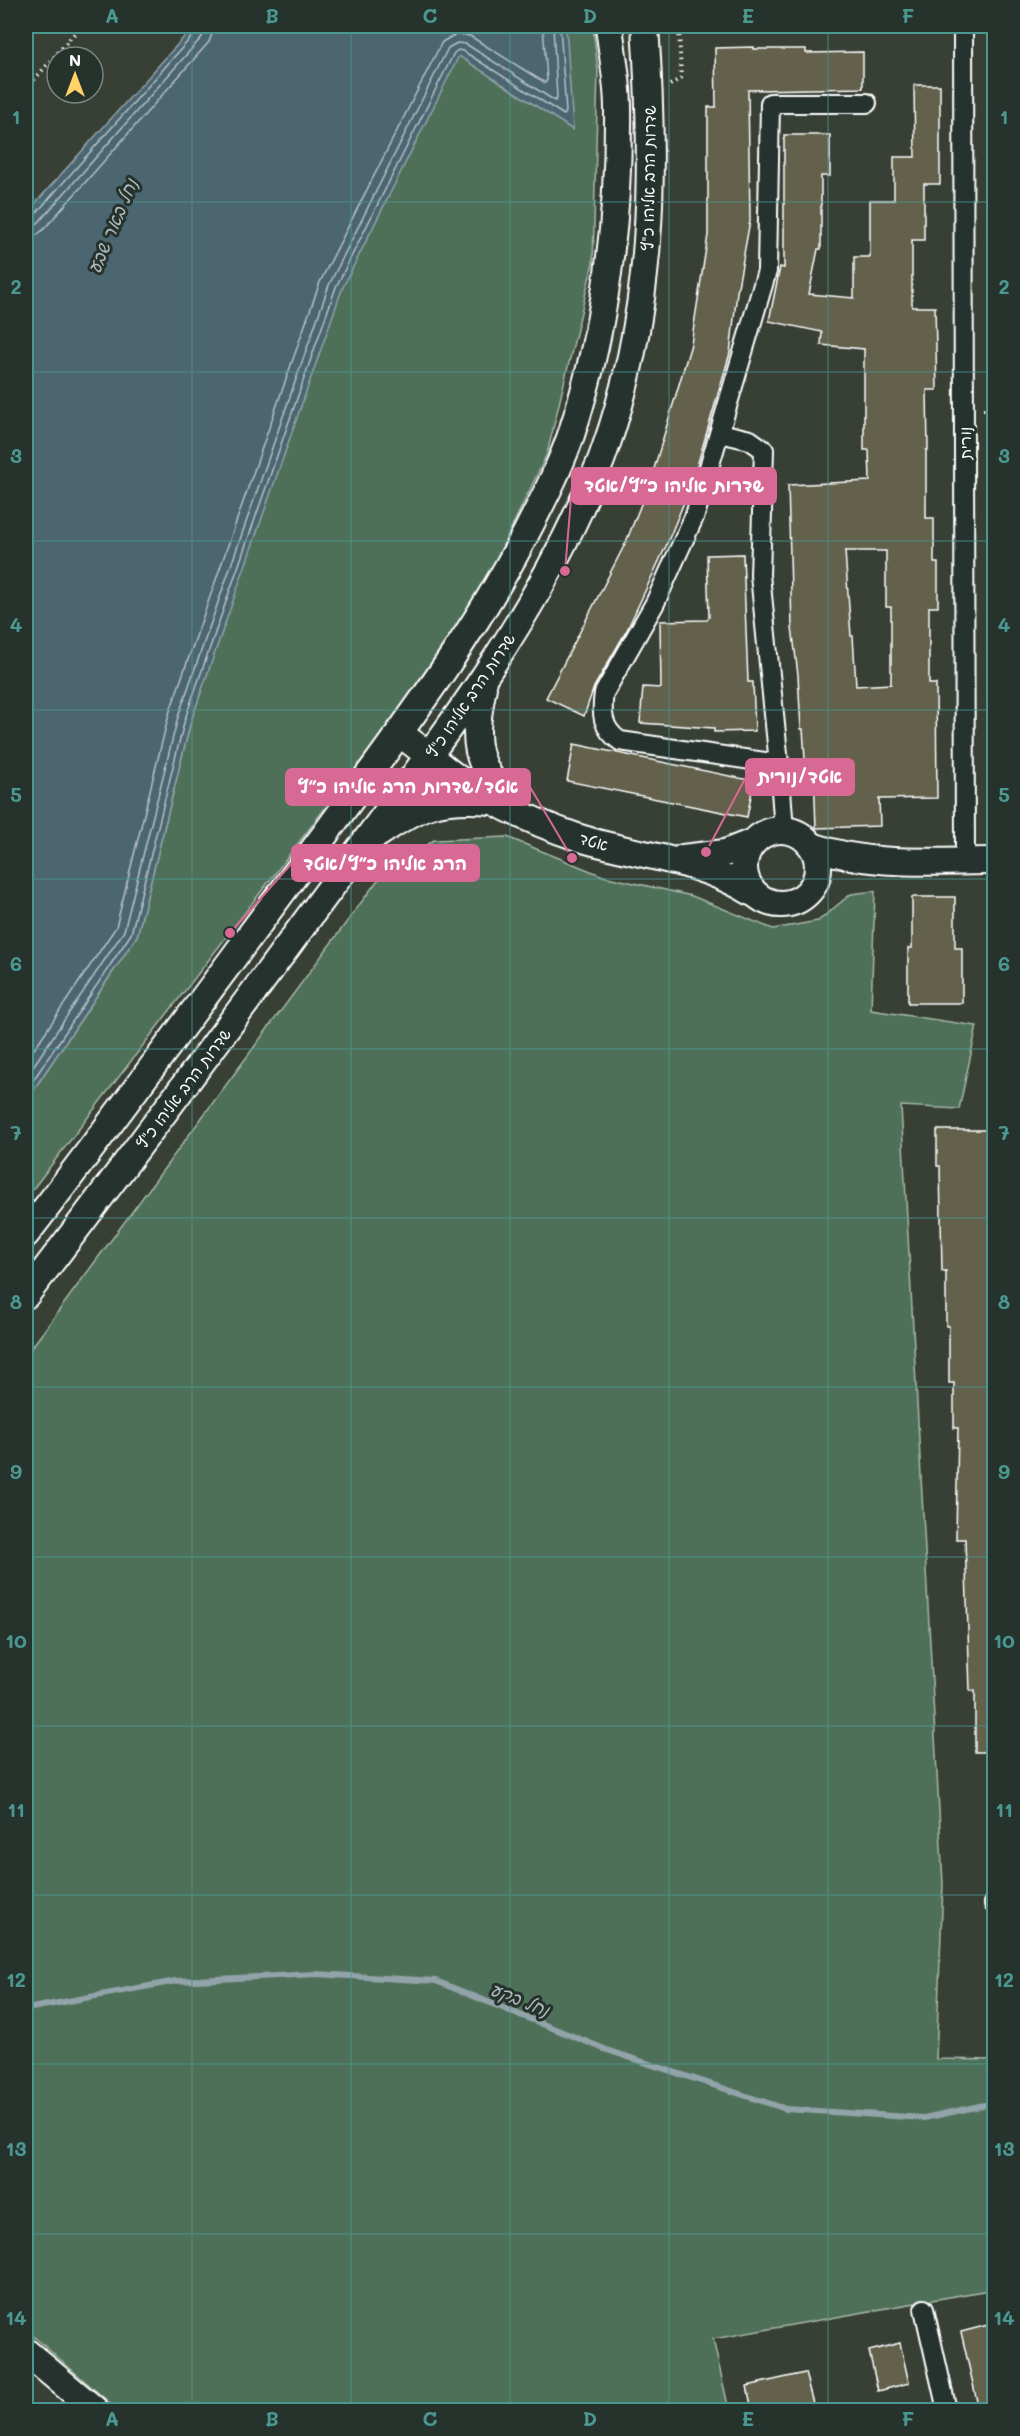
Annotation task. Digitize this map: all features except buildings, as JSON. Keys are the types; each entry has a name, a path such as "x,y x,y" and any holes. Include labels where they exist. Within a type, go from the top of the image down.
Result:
{"street":[{"name":"שדרות הרב אליהו כ\"ץ","path":"26,1234 106,1130 441,677 498,588 537,512 569,441 588,378 601,317 610,248 618,105 609,26"},
{"name":"שדרות הרב אליהו כ\"ץ","path":"26,1295 136,1152 429,755 485,676 530,606 571,528 604,454 624,387 638,323 649,240 650,101 645,26"},
{"name":"נורית","path":"963,26 965,861"},
{"path":"779,764 620,741 611,735 603,719 604,693 655,603 695,514 767,271 770,103 867,103"},
{"path":"720,433 750,440 764,450 760,575 784,830"},
{"path":"485,676 477,717 477,742 483,766 505,806"},
{"name":"אטד","path":"399,733 458,778 505,806 582,838 674,859 716,873 753,893"},
{"path":"363,844 404,816 430,803 463,799 505,806"},
{"path":"811,889 818,868 817,856 812,846 804,838 784,830 772,831 753,842 746,852 743,870 746,882 753,893 768,902 786,904 797,901 811,889 842,870 888,861"},
{"name":"אטד","path":"674,859 724,853 753,842"},
{"path":"812,846 838,855 888,861 994,861"},
{"path":"924,2309 947,2410"},
{"path":"26,2352 95,2410"}],"path":[{"path":"26,89 81,26"},
{"path":"680,26 681,78"}],"green space":[{"path":"413,26 593,26 598,71 593,263 547,454 483,587 385,730 26,1198 26,1101 137,936 191,721"},
{"path":"507,837 603,876 692,896 773,929 818,921 851,894 875,891 871,1010 977,1026 959,1109 901,1106 943,1884 936,2059 994,2060 994,2289 713,2339 729,2410 118,2410 26,2330 26,1355 377,881 434,840"}],"water":[{"name":"נחל באר שבע","path":"194,26 566,26 573,130 459,56 342,289 191,721 137,936 26,1101 26,218 31,208"}],"waterway":[{"name":"נחל בקע","path":"26,2009 176,1981 316,1974 436,1981 607,2050 786,2109 924,2118 994,2103"}],"place":[{"name":"שדרות אליהו כ״ץ/אטד","path":"565,571"},
{"name":"אטד/נורית","path":"706,852"},
{"name":"אטד/שדרות הרב אליהו כ״ץ","path":"572,858"},
{"name":"הרב אליהו כ״ץ/אטד","path":"230,933"}]}
